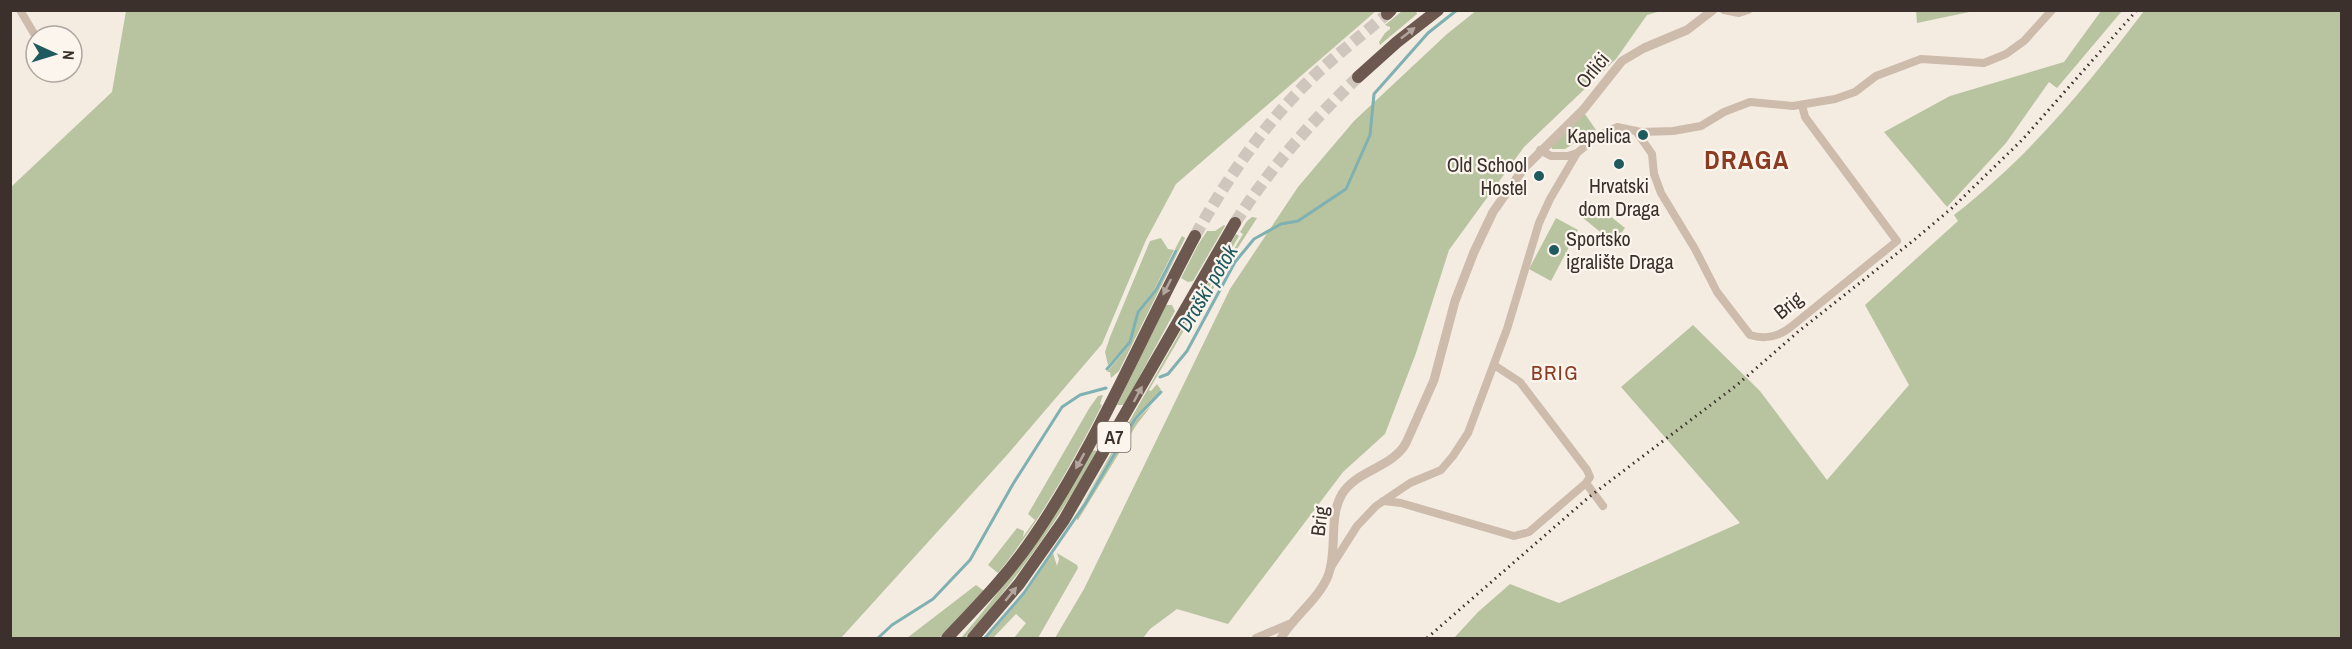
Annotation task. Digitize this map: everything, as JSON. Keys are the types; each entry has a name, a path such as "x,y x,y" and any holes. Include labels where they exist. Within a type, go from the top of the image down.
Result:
{"highway":[{"path":"1358,77 1379,57 1438,10"},
{"name":"A7","path":"973,639 1019,584 1064,520 1235,223"},
{"name":"A7","path":"947,639 994,590 1033,538 1066,486 1109,406 1167,286 1195,236"}],"street":[{"path":"20,10 28,24"},
{"name":"Orlići","path":"1540,150 1583,110 1622,61 1644,48 1687,30 1713,10"},
{"path":"1724,10 1739,13 1748,10"},
{"name":"Brig","path":"1281,639 1290,624 1325,583 1331,567 1366,515 1400,489 1441,470 1454,456 1468,433 1494,365 1539,223 1576,153 1610,129 1624,127 1636,131 1673,131 1701,126 1724,112 1750,102 1793,106 1846,96 1876,76 1921,59 1984,63 2006,54 2024,41 2052,10"},
{"name":"Brig","path":"1636,131 1652,154 1654,174 1661,193 1695,249 1722,300 1750,335 1772,337 1782,334 1897,241 1805,117 1802,105"},
{"path":"1540,150 1558,157 1576,153"},
{"name":"Brig","path":"1331,567 1337,505 1340,497 1360,477 1401,452 1434,380 1455,302 1477,245 1498,205 1540,150"},
{"path":"1383,501 1401,503 1514,536 1529,532 1586,483 1590,477 1587,470 1520,382 1494,365"},
{"path":"1586,483 1603,506"},
{"name":"Brig","path":"1256,639 1290,624"}],"green space":[{"path":"126,10 1376,11 1176,184 1146,240 1102,344 1007,455 841,638 11,638 11,187 112,92"},
{"path":"1477,10 1661,11 1647,15 1616,59 1524,147 1449,250 1416,353 1385,434 1343,472 1228,624 1177,609 1150,629 1143,638 1055,638 1084,589 1230,289 1298,187 1354,121 1447,34"},
{"path":"1916,10 1974,10 1974,11 1917,23"},
{"path":"1402,11 1416,11 1417,14 1380,45 1379,42 1390,29 1385,25"},
{"path":"2101,11 2122,11 2057,88 2049,82 2006,143 1947,207 1884,132 1950,96 2064,62"},
{"path":"2144,11 2341,11 2341,638 1454,638 1478,612 1510,584 1559,603 1740,523 1621,387 1693,325 1760,391 1827,480 1909,385 1865,305 1958,221 1954,215 2032,145 2079,93"},
{"path":"1585,114 1596,130 1565,149 1552,149 1551,146 1569,125"},
{"path":"1594,203 1625,228 1614,243 1583,218"},
{"path":"1252,217 1257,218 1223,271 1189,332 1185,332 1243,234 1240,232"},
{"name":"Sportsko igralište Draga","path":"1556,218 1578,230 1551,281 1529,269"},
{"path":"1224,225 1193,281 1188,282 1181,278 1207,231 1215,231"},
{"path":"1236,234 1239,236 1149,390 1151,391 1157,384 1161,390 1153,401 1134,418 1075,517"},
{"path":"1182,236 1185,238 1119,371 1111,378 1110,372 1107,372 1131,343 1139,312 1157,291 1178,251 1175,249"},
{"path":"1161,238 1168,249 1174,250 1154,290 1137,311 1129,342 1108,365 1105,352 1110,337 1150,241"},
{"path":"1166,305 1172,305 1175,311 1124,405 1117,405"},
{"path":"1103,395 1100,404 1102,405 1054,492 1028,533 998,573 988,565 1017,528 1024,531 1023,537 1035,520 1028,514 1090,407 1098,396"},
{"path":"1152,405 1137,424 1078,520 1076,519 1135,421"},
{"path":"1093,450 1097,451 1083,476 1036,548 984,616 965,638 961,638 1032,547"},
{"path":"1053,553 1057,566 1059,559 1057,553 1077,565 1078,568 1038,638 1014,638 1026,623 1016,614 993,638 987,638 1025,594"},
{"path":"976,585 984,591 939,638 907,638"}],"waterway":[{"name":"Draški potok","path":"1160,377 1168,374 1187,351 1235,262 1254,239 1281,224 1298,221 1346,189 1370,135 1374,94 1428,33 1457,10"},
{"path":"1107,369 1130,342 1138,312 1156,290 1176,251"},
{"name":"Draški potok","path":"878,638 892,625 933,599 970,560 1013,484 1062,407 1080,395 1106,388"},
{"path":"985,638 1024,593 1085,504 1135,419 1161,392"}],"tunnel":[{"path":"1195,236 1242,161 1282,109 1340,52 1387,14"},
{"path":"1235,223 1262,183 1292,146 1358,77"}],"railway":[{"path":"1427,638 1589,497 1737,385 1799,331 1952,208 2022,140 2137,10"}],"place":[{"name":"Kapelica","path":"1643,135"},
{"name":"Hrvatski dom Draga","path":"1619,164"},
{"name":"Old School Hostel","path":"1539,176"},
{"name":"Sportsko igralište Draga","path":"1554,250"}],"district":[{"name":"DRAGA","path":"1747,159"},
{"name":"BRIG","path":"1555,372"}]}
